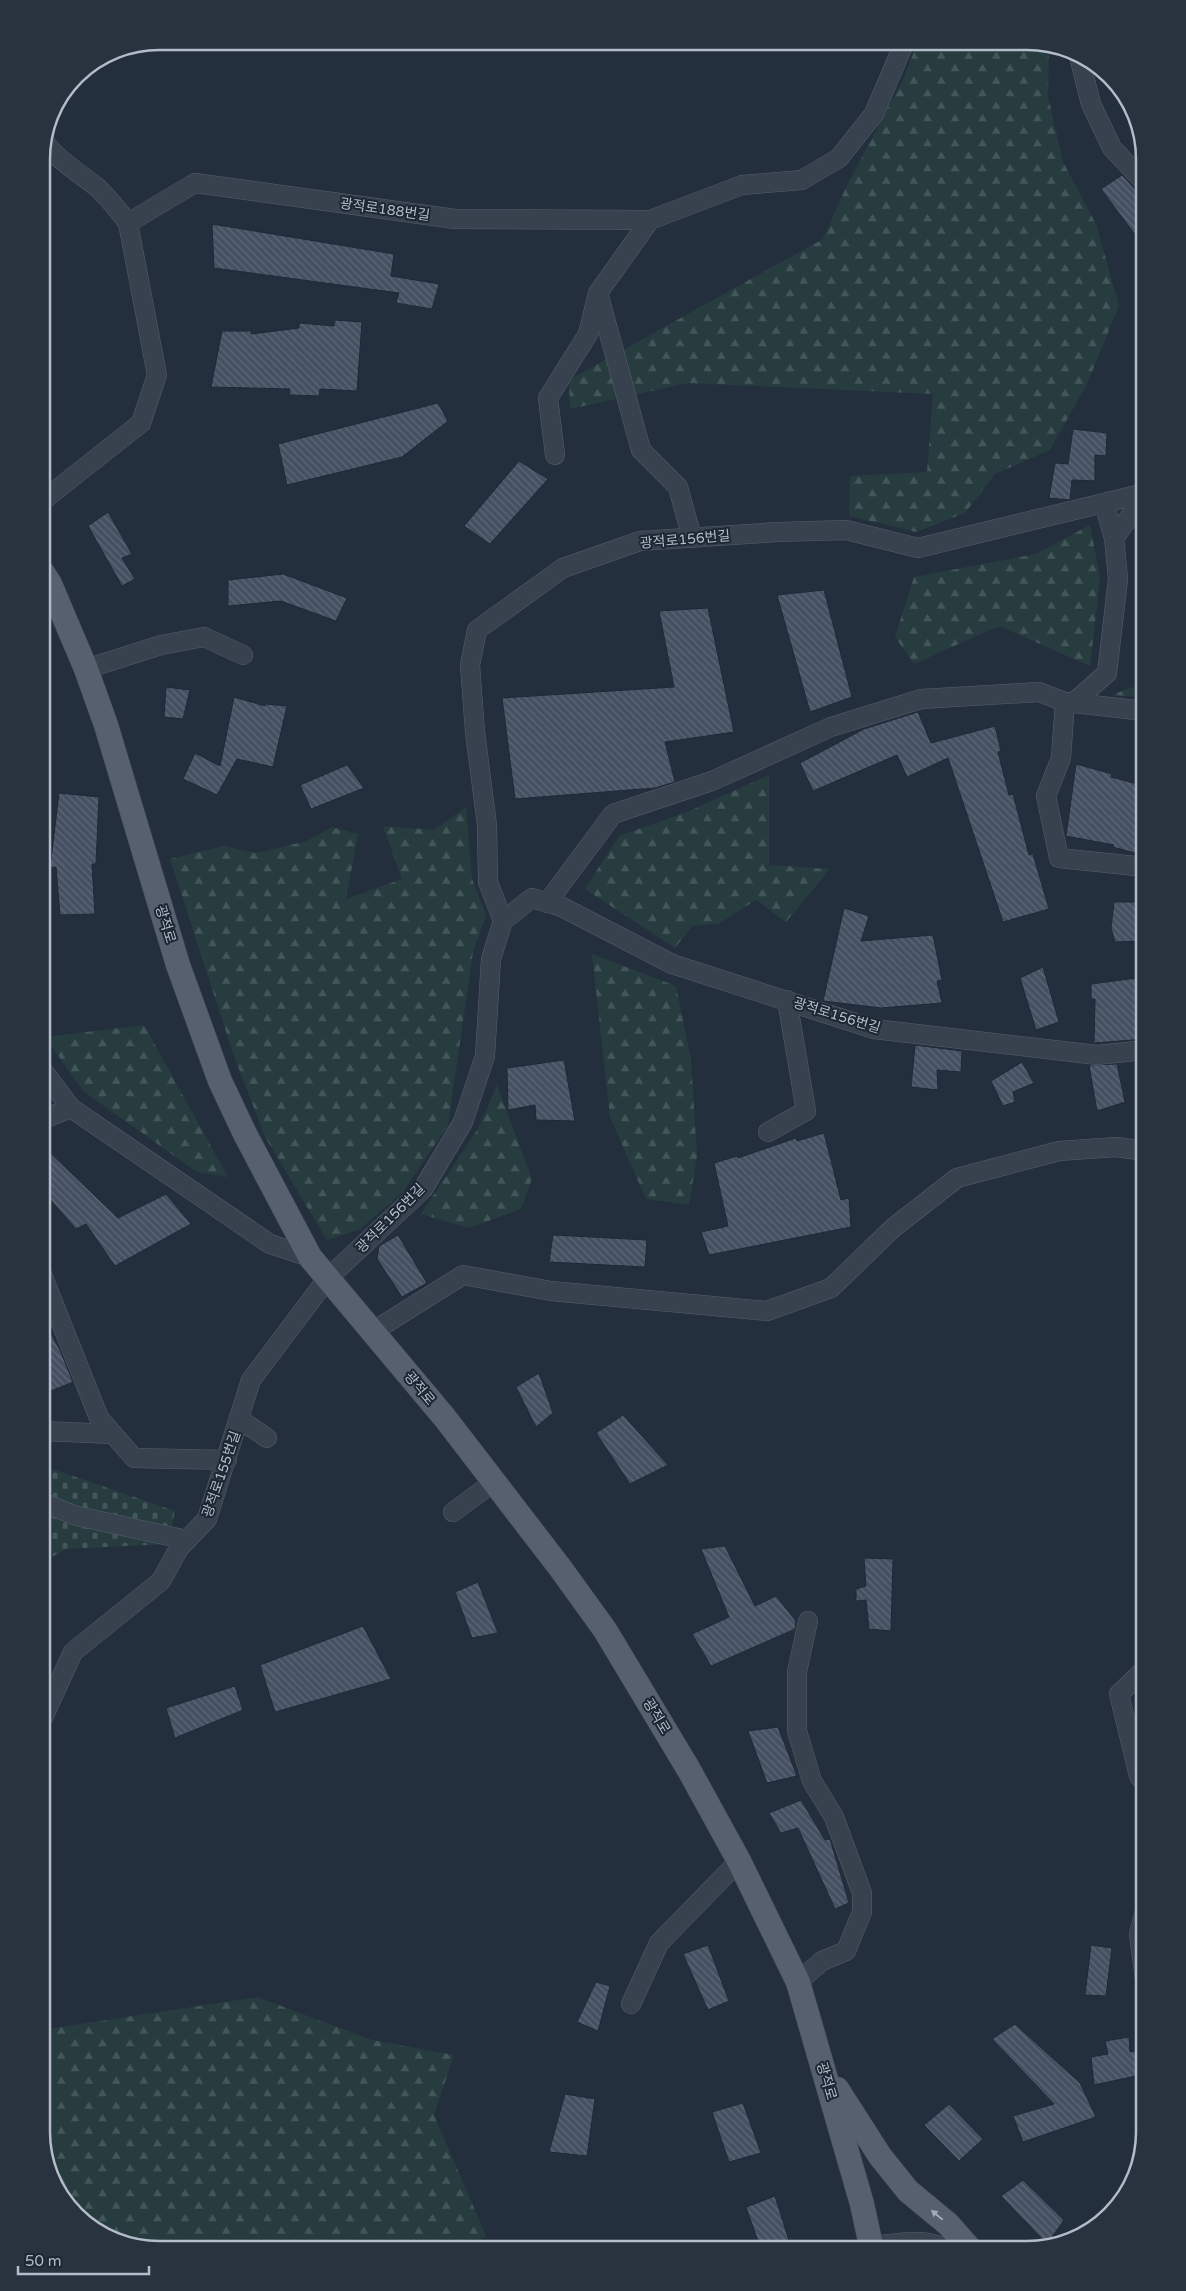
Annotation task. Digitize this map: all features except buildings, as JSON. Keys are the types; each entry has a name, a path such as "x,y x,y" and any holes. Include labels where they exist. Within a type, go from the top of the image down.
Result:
{"main road":[{"name":"광적로","path":"50,593 86,669 106,725 178,965 220,1081 310,1257 445,1418 605,1630 689,1770 739,1860 798,1982 862,2204 870,2241"},
{"path":"823,2068 880,2156 908,2191 948,2224 963,2241"}],"street":[{"name":"광적로188번길","path":"128,223 195,183 455,219 650,220 742,185 802,180 839,158 874,114 902,50"},
{"path":"1081,64 1091,104 1112,148 1136,174"},
{"path":"50,148 114,205 128,223 157,375 141,423 50,496"},
{"path":"554,455 548,398 588,334 598,293 650,220"},
{"path":"598,293 641,450 678,487 692,538"},
{"name":"광적로156번길","path":"503,921 488,882 487,825 475,732 470,665 477,630 563,568 640,541 692,538 846,530 918,548 1136,497"},
{"path":"1104,503 1114,538 1118,579 1106,673 1069,703 1061,758 1046,796 1060,858 1136,866"},
{"path":"1114,538 1136,507"},
{"path":"86,669 162,645 204,636 243,655"},
{"path":"547,903 613,814 712,781 830,727 921,699 1039,692 1069,703 1136,710"},
{"name":"광적로156번길","path":"327,1279 423,1189 463,1122 486,1056 491,959 503,921 532,898 562,907 672,964 874,1029 1097,1055 1136,1051"},
{"path":"768,1132 806,1111 787,1000"},
{"path":"50,1080 71,1108 270,1244 310,1257"},
{"path":"50,1116 71,1108"},
{"path":"372,1332 463,1275 551,1291 767,1312 831,1288 893,1228 957,1178 1059,1151 1116,1147 1136,1149"},
{"name":"광적로155번길","path":"50,1702 73,1652 161,1581 179,1548 207,1519 251,1380 327,1279"},
{"path":"50,1295 99,1418 134,1458 227,1460"},
{"path":"239,1419 267,1438"},
{"path":"50,1431 113,1434"},
{"path":"453,1512 494,1482"},
{"path":"50,1506 77,1516 187,1540"},
{"path":"798,1982 822,1961 846,1951 862,1912 862,1893 834,1817 812,1781 797,1731 797,1672 808,1621"},
{"path":"1136,1678 1119,1694 1136,1764"},
{"path":"630,2004 659,1943 739,1860"}],"green space":[{"path":"914,50 1035,50 1049,52 1048,96 1063,162 1096,224 1119,306 1087,384 1050,450 995,474 965,513 916,532 849,516 850,476 927,472 933,394 688,383 570,409 569,380 823,239 847,185 902,82"},
{"path":"1090,525 1100,578 1090,666 999,626 914,664 895,637 914,577 1036,554"},
{"path":"1136,686 1136,696 1111,695"},
{"path":"769,775 769,865 830,869 786,922 756,900 718,924 692,926 675,948 585,889 619,836 687,812"},
{"path":"466,807 472,879 486,915 473,952 448,1125 403,1192 360,1229 327,1240 265,1137 233,1053 170,859 224,846 256,853 307,841 332,827 358,834 346,899 402,879 383,826 434,830"},
{"path":"592,954 676,986 691,1060 697,1156 689,1205 646,1199 610,1117"},
{"path":"144,1025 228,1177 197,1172 83,1091 50,1044 50,1036"},
{"path":"497,1085 532,1179 521,1209 469,1228 421,1214 479,1127"},
{"path":"50,1468 175,1511 168,1544 66,1549 50,1558"},
{"path":"257,1997 372,2040 454,2055 434,2115 486,2236 478,2241 151,2241 137,2239 111,2230 98,2223 72,2199 58,2174 54,2161 50,2132 50,2029"}]}
